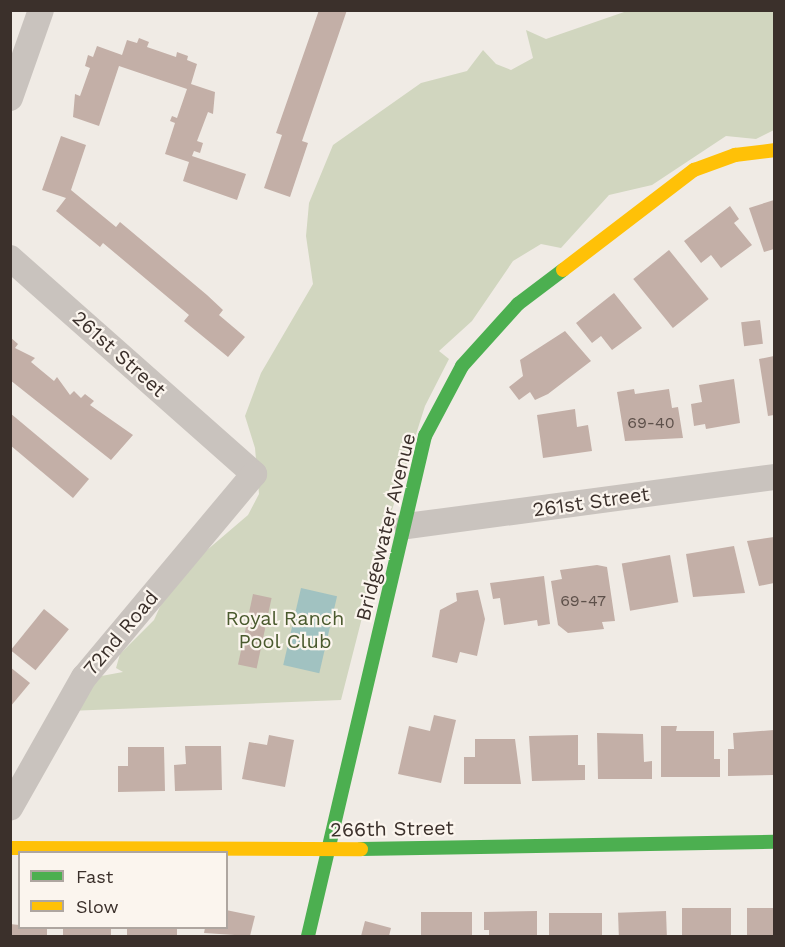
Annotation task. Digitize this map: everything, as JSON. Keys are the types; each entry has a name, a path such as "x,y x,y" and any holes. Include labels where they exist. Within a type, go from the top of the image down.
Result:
{"street":[{"path":"10,98 42,10"},
{"name":"Bridgewater Avenue","path":"308,936 326,850 407,526 425,436 462,366 518,304 694,170 735,155 774,150"},
{"name":"261st Street","path":"10,258 254,474"},
{"name":"72nd Road","path":"10,808 84,677 254,474"},
{"name":"261st Street","path":"407,526 774,477"},
{"name":"266th Street","path":"10,848 326,850 774,842"}],"green space":[{"name":"Royal Ranch Pool Club","path":"627,11 774,11 774,130 756,139 726,136 652,185 609,195 561,248 541,244 513,261 472,321 439,351 449,359 425,406 379,551 341,700 68,711 85,679 123,672 116,668 120,654 154,620 172,580 248,515 259,494 255,448 245,416 261,373 313,284 306,236 309,203 333,145 421,83 467,71 483,50 496,64 511,70 533,58 526,30 546,39"}],"water":[{"path":"301,588 337,596 319,673 283,665"}],"building":[{"path":"319,10 347,10 302,141 308,143 290,197 264,188 282,135 276,133"},
{"path":"139,38 149,42 147,47 176,57 177,52 188,56 187,60 197,64 191,84 215,92 213,114 208,112 197,141 203,143 200,153 194,151 192,156 246,174 237,200 183,181 189,162 165,154 175,123 170,121 172,116 177,118 187,89 119,66 99,126 73,117 75,94 80,96 90,68 85,66 88,55 93,57 97,46 122,55 127,40 137,43"},
{"path":"61,136 86,145 71,190 116,227 120,222 207,295 223,310 219,315 245,337 228,357 184,321 189,315 103,243 100,247 56,211 66,198 42,190"},
{"path":"774,200 774,249 764,252 749,208"},
{"path":"730,206 739,219 734,223 752,245 721,268 711,255 701,263 684,241"},
{"path":"669,250 709,299 673,328 633,279"},
{"path":"614,293 642,328 612,350 601,336 592,343 576,323"},
{"path":"760,320 763,344 744,346 741,322"},
{"path":"565,331 591,361 548,394 535,400 530,392 519,400 509,387 523,376 520,360"},
{"path":"10,337 18,344 15,348 35,358 31,362 54,381 57,377 70,395 74,391 81,398 85,394 94,401 90,405 133,435 111,460 10,380"},
{"path":"774,356 774,415 768,416 759,359"},
{"path":"734,379 740,423 706,429 705,424 694,426 691,404 702,402 699,385"},
{"path":"634,389 635,394 669,389 672,408 678,407 683,438 625,441 617,392"},
{"path":"575,409 577,427 588,425 592,451 543,458 537,415"},
{"path":"10,413 89,479 73,498 10,445"},
{"path":"774,537 774,583 759,586 747,541"},
{"path":"734,546 745,593 693,597 686,554"},
{"path":"670,555 678,602 630,611 622,564"},
{"path":"597,565 607,567 615,621 602,622 604,629 568,633 558,625 551,581 562,579 560,570"},
{"path":"544,576 550,624 538,626 537,620 504,625 500,598 493,599 490,583"},
{"path":"478,590 485,619 477,656 460,652 457,663 432,657 440,610 457,601 456,593"},
{"path":"253,594 272,598 257,668 238,664"},
{"path":"44,609 69,629 36,670 11,650"},
{"path":"10,667 30,683 10,707"},
{"path":"434,715 456,720 441,783 398,774 409,726 430,731"},
{"path":"661,726 677,726 676,731 714,731 714,759 720,759 720,777 661,777"},
{"path":"774,730 774,775 728,776 728,749 734,749 733,733"},
{"path":"597,733 643,734 644,762 652,761 652,779 598,779"},
{"path":"269,735 294,740 285,787 242,779 249,742 267,745"},
{"path":"578,735 578,765 585,765 585,780 532,781 529,736"},
{"path":"475,739 515,739 521,784 464,784 464,757 475,757"},
{"path":"185,746 221,746 222,790 175,791 174,765 186,764"},
{"path":"128,747 164,747 165,791 118,792 118,766 128,766"},
{"path":"682,908 731,908 731,935 682,935"},
{"path":"747,908 774,908 774,936 747,936"},
{"path":"228,910 255,916 250,936 204,933 205,929 228,929"},
{"path":"537,911 537,936 489,936 489,930 484,930 484,912"},
{"path":"666,911 667,936 619,936 618,913"},
{"path":"421,912 472,912 472,936 421,936"},
{"path":"549,913 602,913 602,936 549,936"},
{"path":"365,921 391,928 389,936 361,936"},
{"path":"10,924 18,925 18,929 47,929 47,936 10,936"},
{"path":"63,929 111,929 111,936 63,936"},
{"path":"127,929 177,929 177,936 127,936"}],"traffic: fast":[{"path":"308,936 425,436 462,366 518,304 563,270"},
{"path":"361,849 774,842"}],"traffic: slow":[{"path":"563,270 694,170 735,155 774,150"},
{"path":"10,848 361,849"}]}
